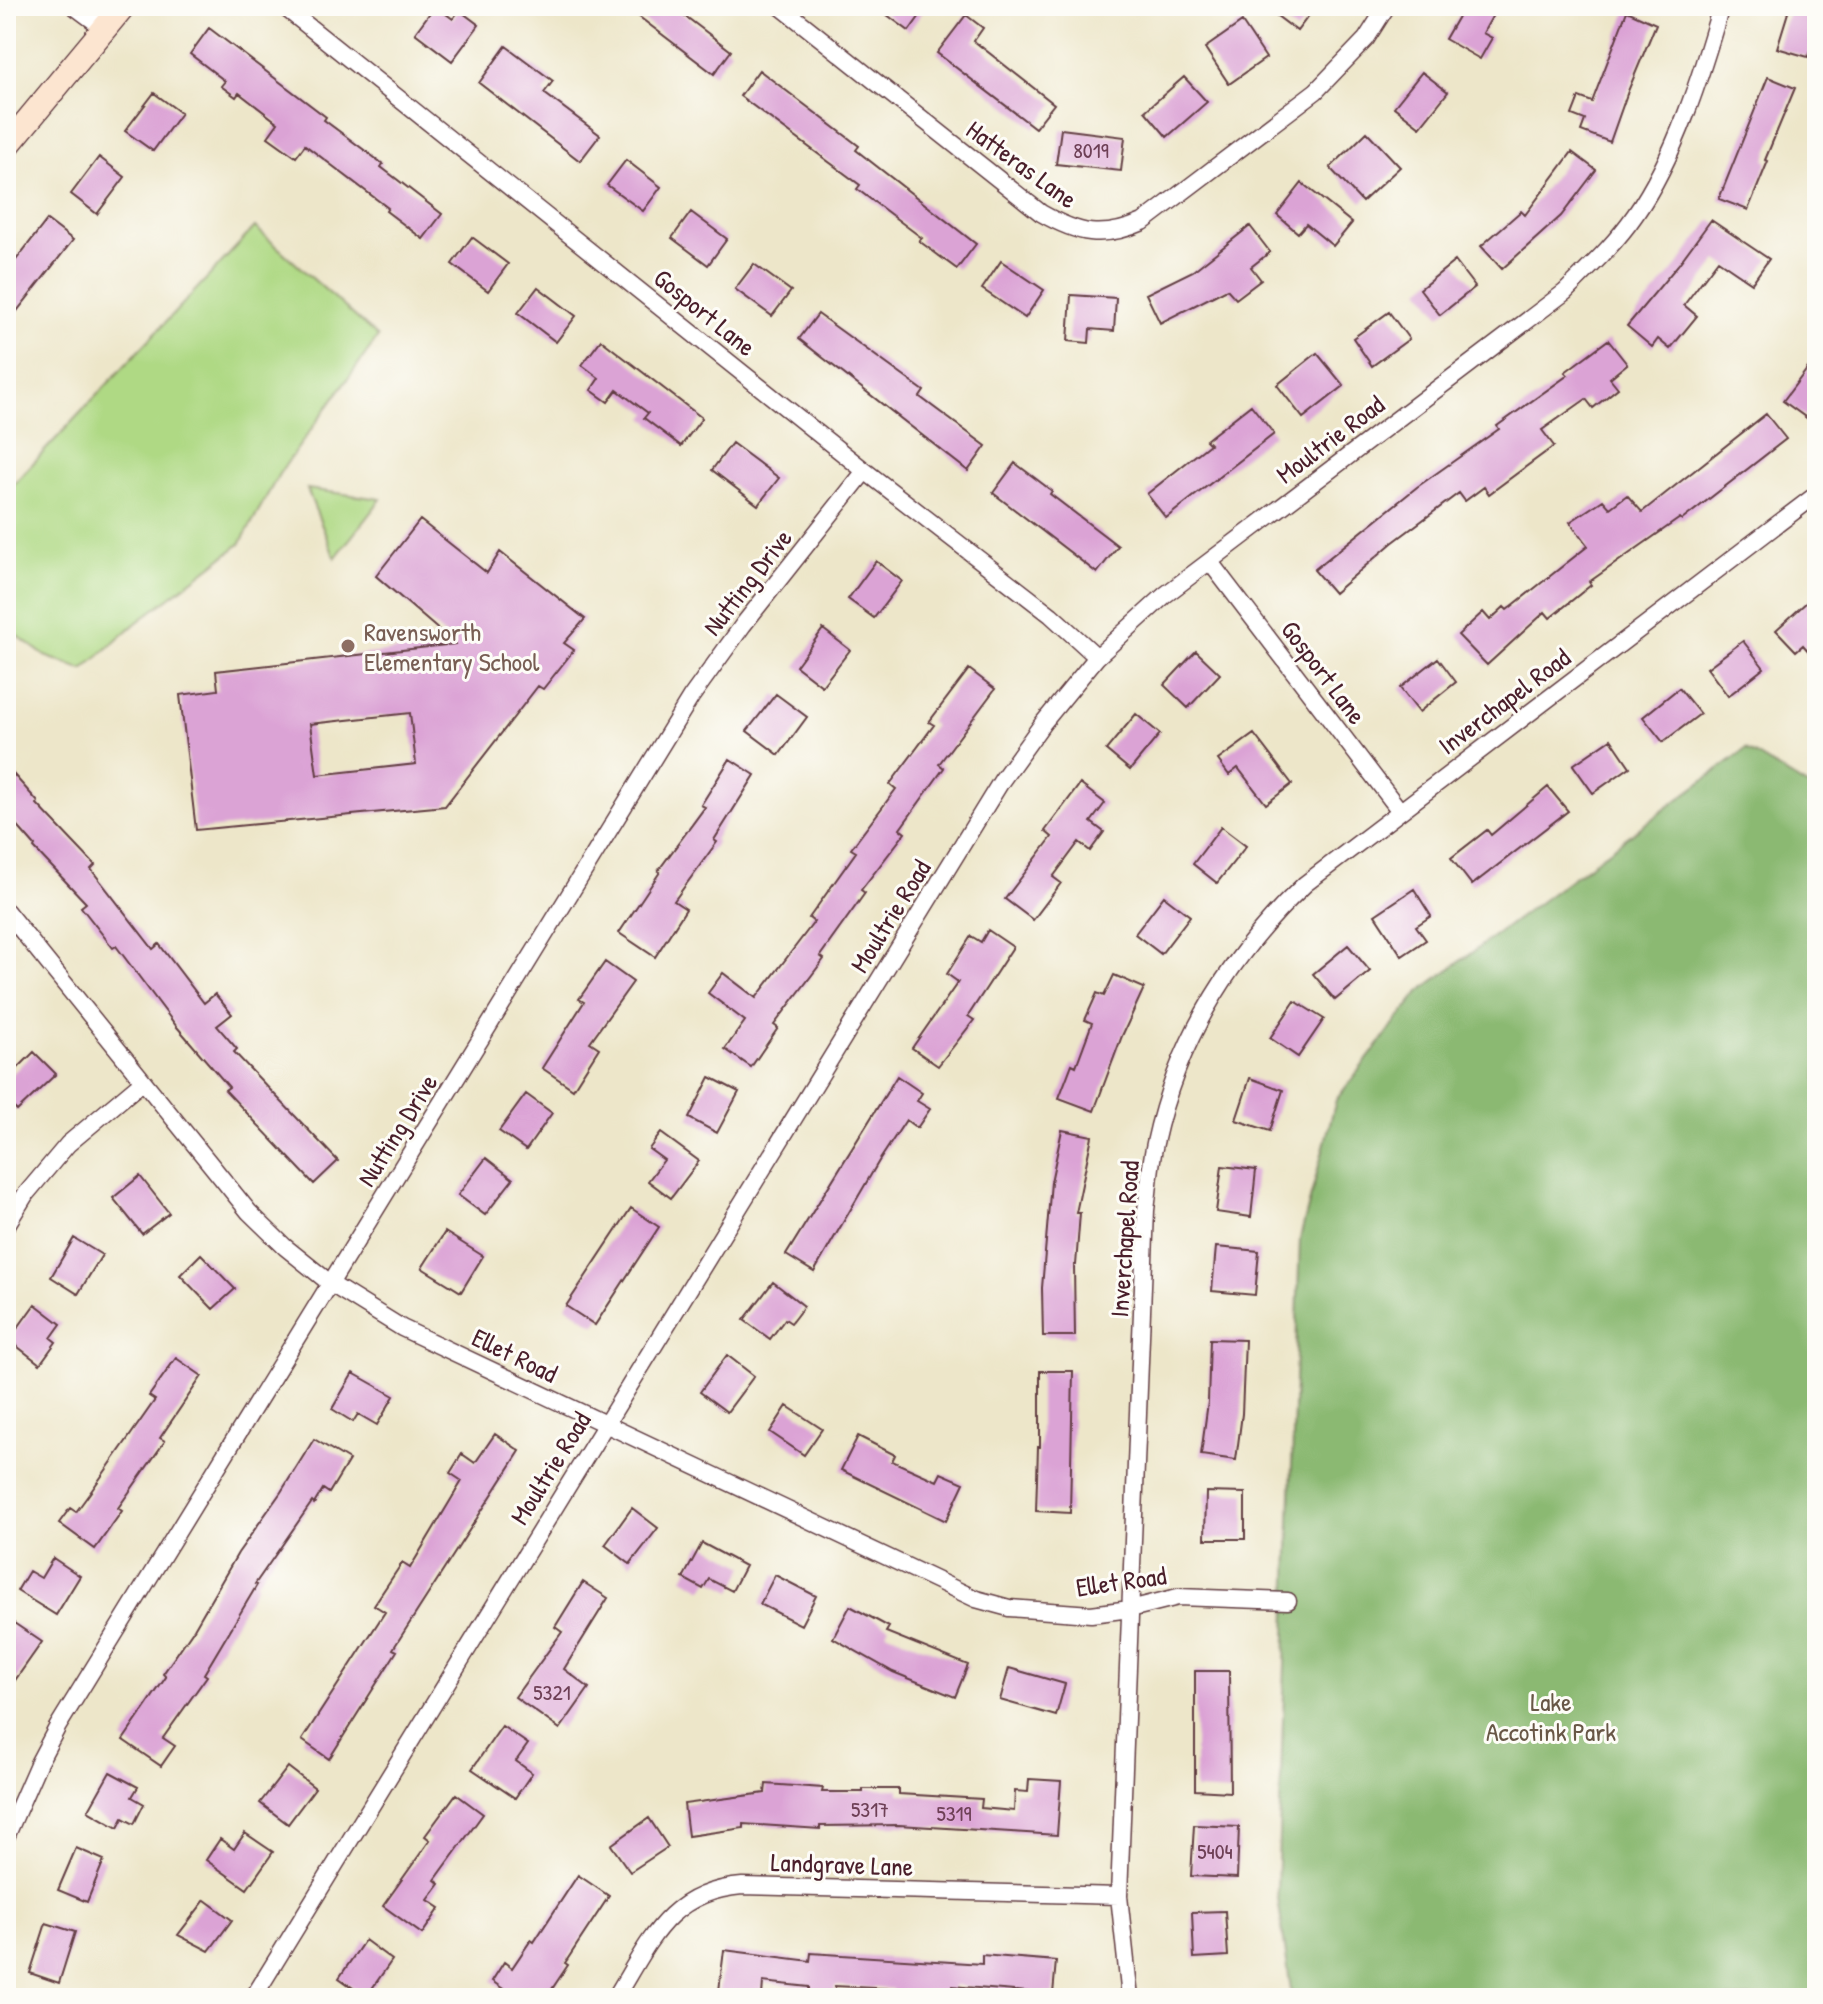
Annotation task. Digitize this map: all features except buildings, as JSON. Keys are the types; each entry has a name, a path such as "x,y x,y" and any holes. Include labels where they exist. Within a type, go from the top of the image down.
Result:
{"street":[{"path":"74,6 105,29"},
{"path":"6,147 123,6"},
{"name":"Gosport Lane","path":"283,6 865,471 1051,615 1097,657"},
{"name":"Hatteras Lane","path":"780,6 1041,213 1066,227 1090,233 1108,233 1143,222 1316,91 1366,39 1387,6"},
{"name":"Moultrie Road","path":"253,1998 1002,780 1043,723 1097,657 1165,595 1565,292 1599,259 1637,213 1656,180 1710,44 1721,6"},
{"name":"Nutting Drive","path":"6,1837 58,1726 691,697 743,625 865,471"},
{"name":"Inverchapel Road","path":"1130,1998 1119,1896 1146,1210 1155,1145 1171,1084 1188,1043 1208,1003 1232,966 1259,931 1305,884 1815,500"},
{"name":"Gosport Lane","path":"1210,562 1400,811"},
{"name":"Ellet Road","path":"6,911 249,1212 285,1247 331,1284 402,1328 976,1599 1009,1608 1091,1614 1130,1609 1178,1597 1288,1601"},
{"path":"6,1226 25,1195 68,1144 142,1082"},
{"name":"Landgrave Lane","path":"615,1998 663,1922 692,1898 720,1887 1119,1896"}],"green space":[{"path":"255,227 378,337 279,474 240,544 136,623 83,670 45,656 6,627 6,492"},
{"path":"307,489 381,499 335,558"},
{"name":"Lake Accotink Park","path":"1746,749 1817,792 1817,1998 1292,1998 1277,1891 1300,1238 1336,1100 1420,991"}],"place":[{"name":"Ravensworth Elementary School","path":"348,646"}]}
